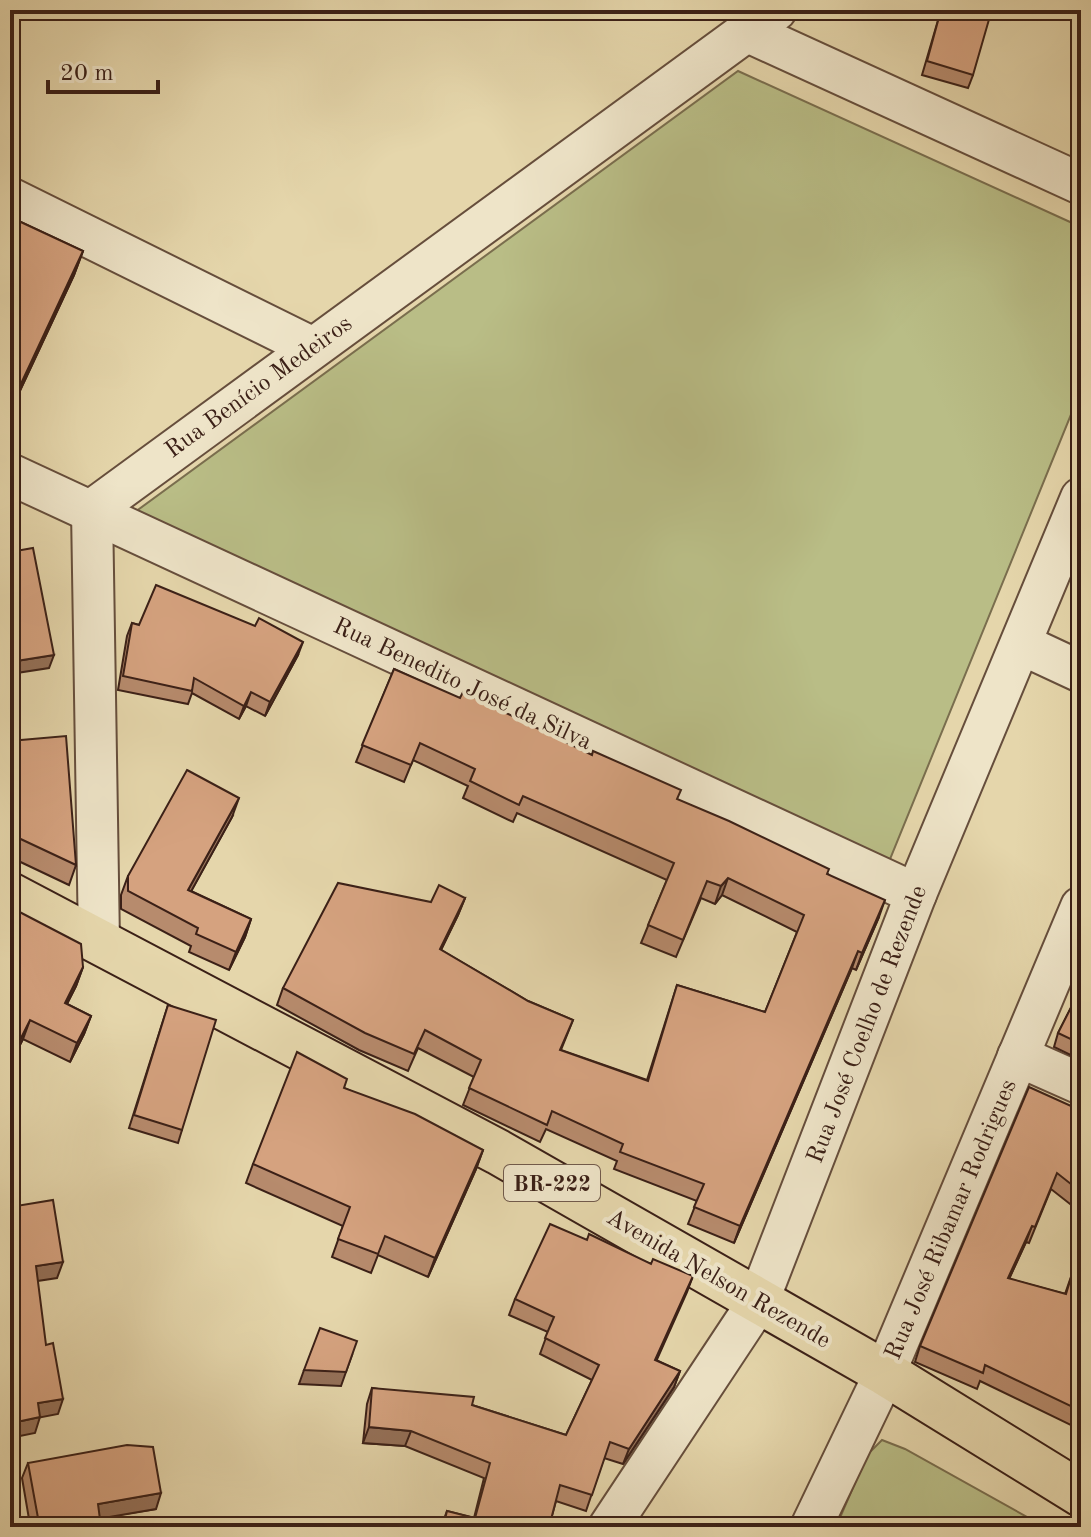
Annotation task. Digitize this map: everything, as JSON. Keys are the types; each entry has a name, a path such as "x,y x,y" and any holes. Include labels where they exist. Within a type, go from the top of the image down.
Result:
{"main road":[{"name":"Avenida Nelson Rezende","path":"10,895 498,1152 885,1373 1081,1494"}],"street":[{"path":"761,21 1081,184"},
{"name":"Rua Benício Medeiros","path":"92,510 761,21"},
{"path":"10,198 311,347"},
{"name":"Rua Benedito José da Silva","path":"10,474 916,894"},
{"name":"Rua José Coelho de Rezende","path":"609,1527 758,1302 916,894 1081,498"},
{"path":"92,510 99,942"},
{"path":"1021,644 1081,672"},
{"name":"Rua José Ribamar Rodrigues","path":"811,1527 885,1373 1081,907"},
{"path":"1018,1056 1081,1084"}],"green space":[{"path":"738,71 1081,227 1081,390 884,874 135,512"},
{"path":"882,1440 905,1449 1045,1527 836,1527 867,1455"}],"building":[{"path":"941,10 969,10 990,16 973,75 927,61"},
{"path":"10,217 83,251 19,388 10,384"},
{"path":"33,548 54,655 10,662 10,552"},
{"path":"156,585 255,626 259,618 303,642 270,702 251,692 244,706 194,678 192,691 123,676 132,623 139,625"},
{"path":"394,669 460,698 463,692 592,755 593,751 681,790 677,799 829,869 827,874 885,900 862,953 858,951 740,1226 694,1207 704,1184 620,1152 623,1144 552,1111 547,1125 469,1088 481,1060 425,1030 414,1054 365,1033 283,988 338,883 431,902 439,885 465,898 440,949 528,1001 573,1020 560,1050 648,1081 677,985 765,1012 804,915 728,878 721,886 707,881 683,940 648,925 674,863 523,796 519,805 470,781 475,769 420,743 411,765 362,745"},
{"path":"66,736 76,865 10,834 10,741"},
{"path":"187,770 239,798 188,890 251,919 236,952 196,934 198,928 128,891 128,876"},
{"path":"10,907 81,944 83,967 65,1003 91,1016 77,1043 30,1020 17,1046 10,1042"},
{"path":"1081,988 1081,1044 1058,1033"},
{"path":"168,1005 216,1020 182,1130 134,1115"},
{"path":"297,1052 347,1079 344,1088 415,1114 483,1150 435,1258 385,1236 378,1254 338,1239 350,1207 253,1164"},
{"path":"1029,1087 1080,1110 1081,1192 1057,1173 1035,1227 1032,1226 1008,1278 1066,1294 1073,1271 1081,1274 1081,1411 985,1365 983,1373 920,1346"},
{"path":"53,1200 63,1262 36,1266 46,1345 53,1343 63,1399 38,1403 40,1417 12,1423 10,1207"},
{"path":"550,1224 587,1240 589,1234 651,1264 653,1259 693,1276 655,1360 680,1371 629,1449 610,1442 592,1495 560,1485 549,1527 443,1527 447,1511 475,1518 490,1463 411,1431 369,1427 372,1388 474,1397 472,1405 566,1435 599,1365 545,1338 554,1317 515,1299"},
{"path":"320,1328 357,1341 346,1372 304,1370"},
{"path":"127,1445 153,1447 161,1493 98,1504 101,1527 10,1527 10,1522 38,1518 28,1463"}]}
